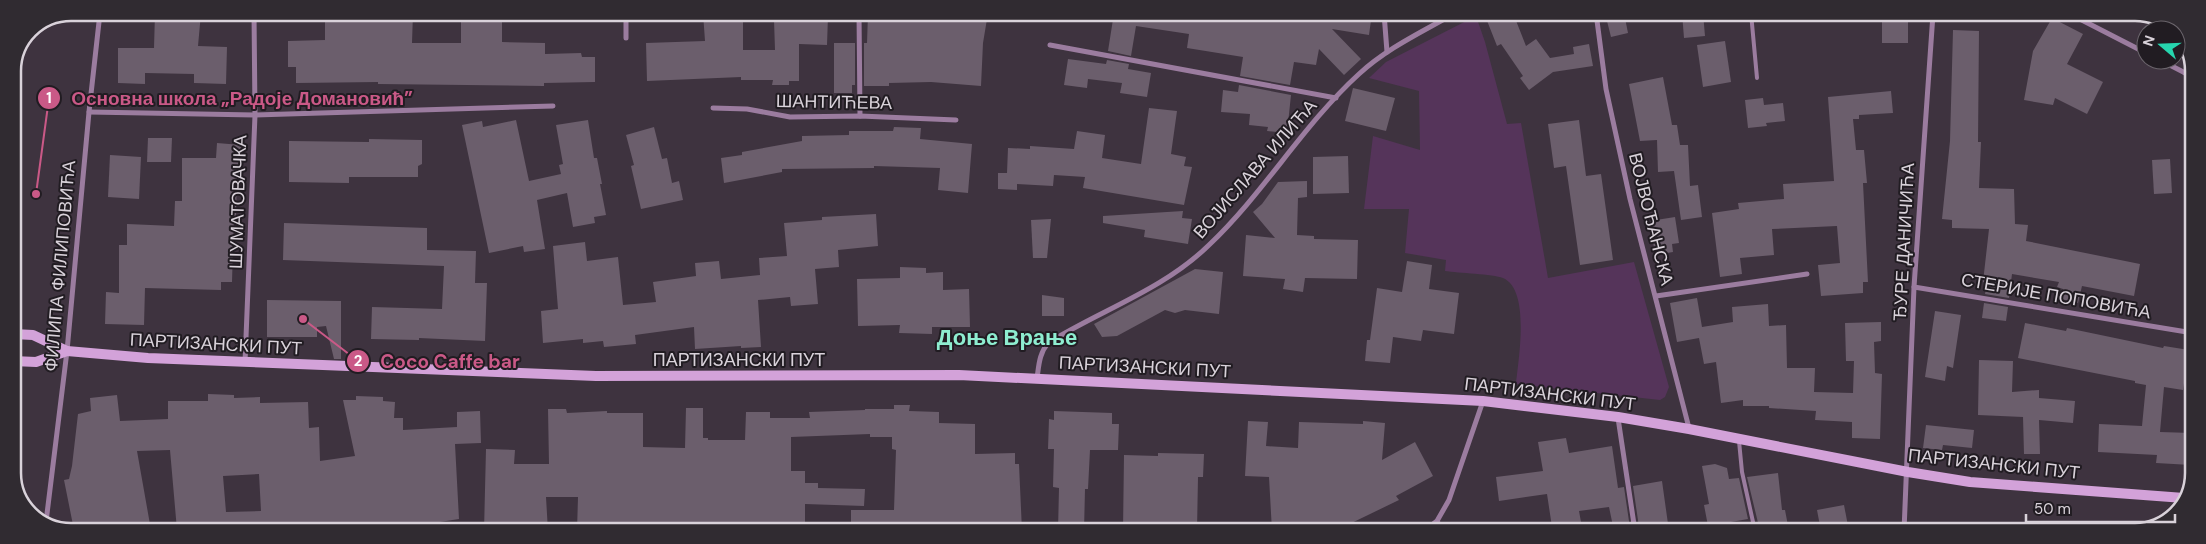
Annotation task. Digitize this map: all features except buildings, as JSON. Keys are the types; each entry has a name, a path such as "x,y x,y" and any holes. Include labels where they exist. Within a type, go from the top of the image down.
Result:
{"main road":[{"name":"ПАРТИЗАНСКИ ПУТ","path":"21,334 33,335 67,351 148,358 596,376 959,375 1483,401 1618,417 1970,482 2178,498"},
{"name":"ПАРТИЗАНСКИ ПУТ","path":"21,361 36,362 67,351"}],"street":[{"name":"ФИЛИПА ФИЛИПОВИЋА","path":"47,516 67,351 99,21"},
{"name":"ШУМАТОВАЧКА","path":"245,362 255,115 254,21"},
{"path":"626,21 626,38"},
{"path":"859,21 860,116"},
{"path":"1385,21 1387,52"},
{"name":"ВОЈИСЛАВА ИЛИЋА","path":"1037,378 1039,360 1048,343 1173,275 1209,245 1247,204 1336,98 1359,74 1387,52 1441,21"},
{"name":"ВОЈВОЂАНСКА","path":"1597,21 1606,89 1630,199 1689,429"},
{"name":"ЂУРЕ ДАНИЧИЋА","path":"1905,523 1914,286 1933,21"},
{"path":"2084,21 2136,48"},
{"path":"1050,45 1336,98"},
{"path":"2179,70 2185,73"},
{"path":"89,112 255,115 553,106"},
{"name":"ШАНТИЋЕВА","path":"713,108 747,109 790,117 860,116 956,120"},
{"path":"1656,296 1807,274"},
{"name":"СТЕРИЈЕ ПОПОВИЋА","path":"1914,286 2185,332"},
{"path":"1434,523 1449,500 1483,401"},
{"path":"1618,417 1634,523"}],"lane":[{"path":"1752,21 1758,78"},
{"path":"1739,439 1742,472 1753,523"}],"shaded area":[{"path":"1466,21 1478,21 1507,124 1521,123 1548,278 1634,262 1669,387 1665,397 1660,400 1516,384 1521,327 1517,296 1512,285 1503,278 1445,271 1446,260 1405,253 1409,209 1364,209 1373,136 1420,150 1419,91 1369,78 1386,62"}],"place":[{"name":"Основна школа „Радоје Домановић”","path":"36,194"},
{"name":"Coco Caffe bar","path":"303,319"}],"district":[{"name":"Доње Врање","path":"1007,337"}]}
